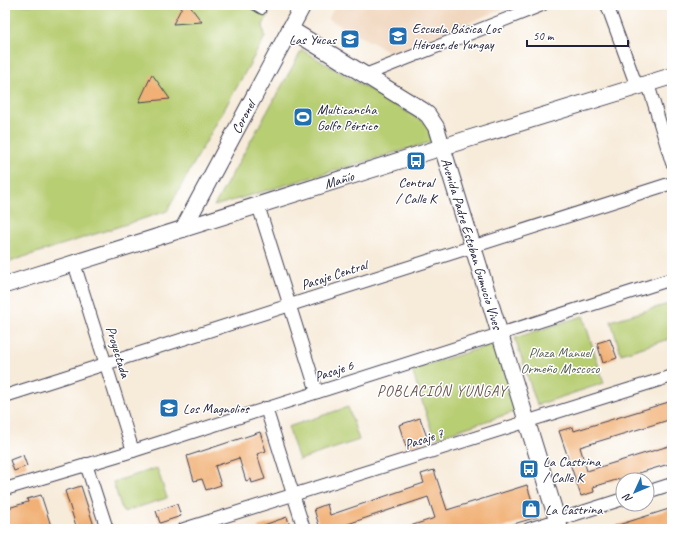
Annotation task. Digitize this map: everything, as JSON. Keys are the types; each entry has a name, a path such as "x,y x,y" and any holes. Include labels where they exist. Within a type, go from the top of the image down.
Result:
{"street":[{"name":"Coronel","path":"183,229 303,5"},
{"path":"365,75 542,5"},
{"path":"607,5 642,86 672,163"},
{"name":"Avenida Padre Esteban Gumucio Vives","path":"290,29 422,110 428,115 436,127 559,524"},
{"name":"Mañío","path":"5,284 672,76"},
{"name":"Pasaje Central","path":"5,396 672,183"},
{"path":"258,205 317,392"},
{"name":"Proyectada","path":"74,263 133,450"},
{"name":"Pasaje 6","path":"5,489 133,450 672,279"},
{"name":"Pasaje 7","path":"184,529 672,376"},
{"path":"266,408 304,529"},
{"path":"86,464 107,529"},
{"path":"655,489 672,484"},
{"path":"528,529 559,524 615,502"}],"lane":[{"path":"252,5 262,11"}],"shaded area":[{"name":"Escuela Básica Los Héroes de Yungay","path":"336,5 513,5 392,53 328,19"}],"green space":[{"path":"5,5 273,5 263,25 265,37 167,211 5,263"},
{"path":"302,50 429,125 431,142 214,206"},
{"path":"672,303 672,338 621,354 611,321"},
{"name":"Plaza Manuel Ormeño Moscoso","path":"583,316 604,383 537,405 515,338"},
{"name":"Plaza Manuel Ormeño Moscoso","path":"496,343 517,411 434,438 412,370"},
{"path":"348,407 359,440 299,460 288,427"},
{"path":"157,468 167,498 123,512 113,482"}],"building":[{"path":"183,5 189,5 202,22 173,24"},
{"path":"152,74 170,99 139,102"},
{"path":"610,339 617,358 603,363 597,343"},
{"path":"672,401 672,419 580,447 587,471 672,445 672,463 642,472 615,472 615,480 593,487 594,492 581,496 559,431 573,427 574,431"},
{"path":"420,418 428,440 406,447 399,425"},
{"path":"260,432 266,451 257,454 265,479 252,483 251,479 246,481 239,458 215,466 221,485 206,490 202,479 194,481 187,456"},
{"path":"23,455 27,466 14,471 10,460"},
{"path":"434,470 447,510 527,485 537,517 497,529 407,529 407,527 435,518 428,497 333,529 320,529 314,509 327,504 330,515 424,483 421,474"},
{"path":"81,486 95,529 77,529 65,491"},
{"path":"41,495 52,529 8,529 5,520 5,509 28,502 27,499"},
{"path":"177,504 181,516 160,523 156,511"},
{"path":"672,508 672,524 655,529 612,529 612,527"},
{"path":"287,517 291,529 258,529 258,527"}],"place":[{"name":"Escuela Básica Los Héroes de Yungay","path":"398,36"},
{"name":"Las Yucas","path":"350,39"},
{"name":"Multicancha Golfo Pérsico","path":"303,117"},
{"name":"Central / Calle K","path":"416,161"},
{"name":"Los Magnolios","path":"169,408"},
{"name":"La Castrina / Calle K","path":"529,469"},
{"name":"La Castrina","path":"531,509"}],"district":[{"name":"POBLACIÓN YUNGAY","path":"442,391"}]}
